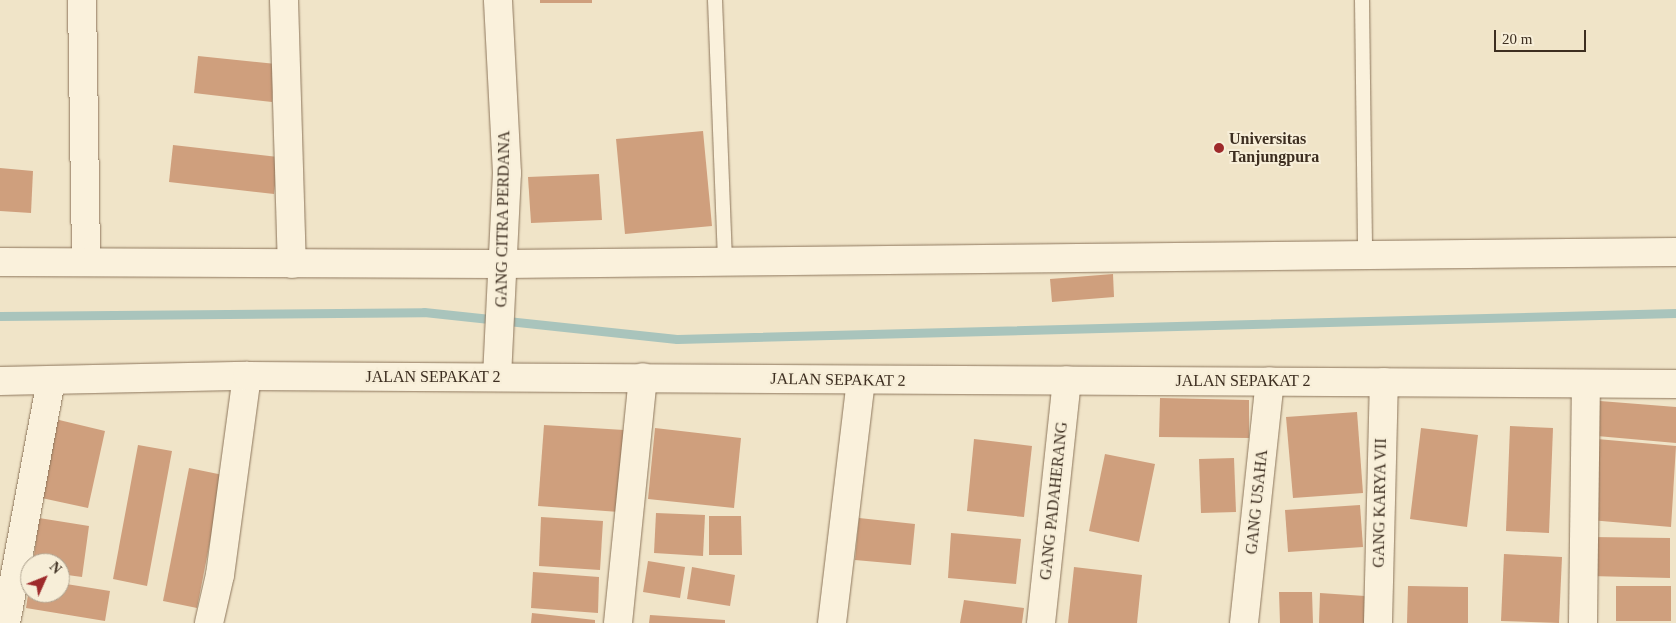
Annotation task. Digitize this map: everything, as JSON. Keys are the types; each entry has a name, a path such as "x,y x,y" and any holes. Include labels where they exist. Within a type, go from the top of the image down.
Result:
{"street":[{"path":"82,0 86,262"},
{"path":"284,0 292,264"},
{"name":"GANG CITRA PERDANA","path":"498,0 507,174 498,377"},
{"path":"0,262 504,264 725,260 1676,252"},
{"path":"209,623 220,575 247,376"},
{"name":"JALAN SEPAKAT 2","path":"0,381 247,376 643,377 861,381 1067,380 1676,384"},
{"path":"618,623 643,377"},
{"name":"GANG PADAHERANG","path":"1041,623 1067,380"},
{"path":"6,623 51,381"},
{"path":"832,623 861,381"},
{"name":"GANG USAHA","path":"1244,623 1270,381"},
{"name":"GANG KARYA VII","path":"1378,623 1384,382"},
{"path":"1583,623 1586,384"}],"lane":[{"path":"715,0 725,260"},
{"path":"1362,0 1365,255"}],"building":[{"path":"540,0 592,0 592,3 540,3"},
{"path":"198,56 276,64 272,102 194,93"},
{"path":"703,131 712,226 625,234 616,139"},
{"path":"173,145 278,157 274,194 169,182"},
{"path":"0,168 33,171 31,213 0,211"},
{"path":"599,174 602,220 531,223 528,177"},
{"path":"1113,274 1114,297 1052,302 1050,279"},
{"path":"1160,398 1249,400 1249,438 1159,437"},
{"path":"1600,401 1676,407 1676,443 1597,436"},
{"path":"1357,412 1363,493 1293,498 1286,417"},
{"path":"55,419 105,431 88,508 37,497"},
{"path":"544,425 624,430 619,512 538,506"},
{"path":"1510,426 1553,428 1549,533 1506,531"},
{"path":"655,428 741,438 734,508 648,499"},
{"path":"1421,428 1478,435 1467,527 1410,519"},
{"path":"974,439 1032,446 1024,517 967,511"},
{"path":"1597,439 1676,446 1671,527 1590,520"},
{"path":"138,445 172,451 147,586 113,579"},
{"path":"1105,454 1155,464 1139,542 1089,531"},
{"path":"1234,458 1236,512 1201,513 1199,459"},
{"path":"189,468 223,475 197,608 163,601"},
{"path":"1360,505 1363,547 1288,552 1285,510"},
{"path":"656,513 705,515 703,556 654,553"},
{"path":"709,516 741,516 742,555 709,555"},
{"path":"541,517 603,521 600,570 539,566"},
{"path":"39,518 89,526 82,577 70,575 70,553 34,553"},
{"path":"859,518 915,524 911,565 855,560"},
{"path":"951,533 1021,539 1016,584 948,578"},
{"path":"1591,537 1670,538 1670,578 1590,576"},
{"path":"1504,554 1562,557 1559,623 1501,621"},
{"path":"648,561 685,567 680,598 643,592"},
{"path":"692,567 735,575 730,606 687,599"},
{"path":"1074,567 1142,575 1137,623 1068,623"},
{"path":"533,572 599,577 598,613 531,608"},
{"path":"70,585 110,591 105,621 26,608 27,603 70,603"},
{"path":"1408,586 1468,587 1468,623 1407,623"},
{"path":"1616,586 1671,586 1671,621 1616,621"},
{"path":"1279,592 1312,592 1313,623 1280,623"},
{"path":"1320,593 1365,596 1364,623 1319,623"},
{"path":"964,600 1024,608 1022,623 960,623"},
{"path":"532,613 595,620 595,623 531,623"},
{"path":"650,615 725,620 725,623 649,623"}],"waterway":[{"path":"0,316 424,312 677,339 1676,313"}],"place":[{"name":"Universitas Tanjungpura","path":"1219,148"}]}
